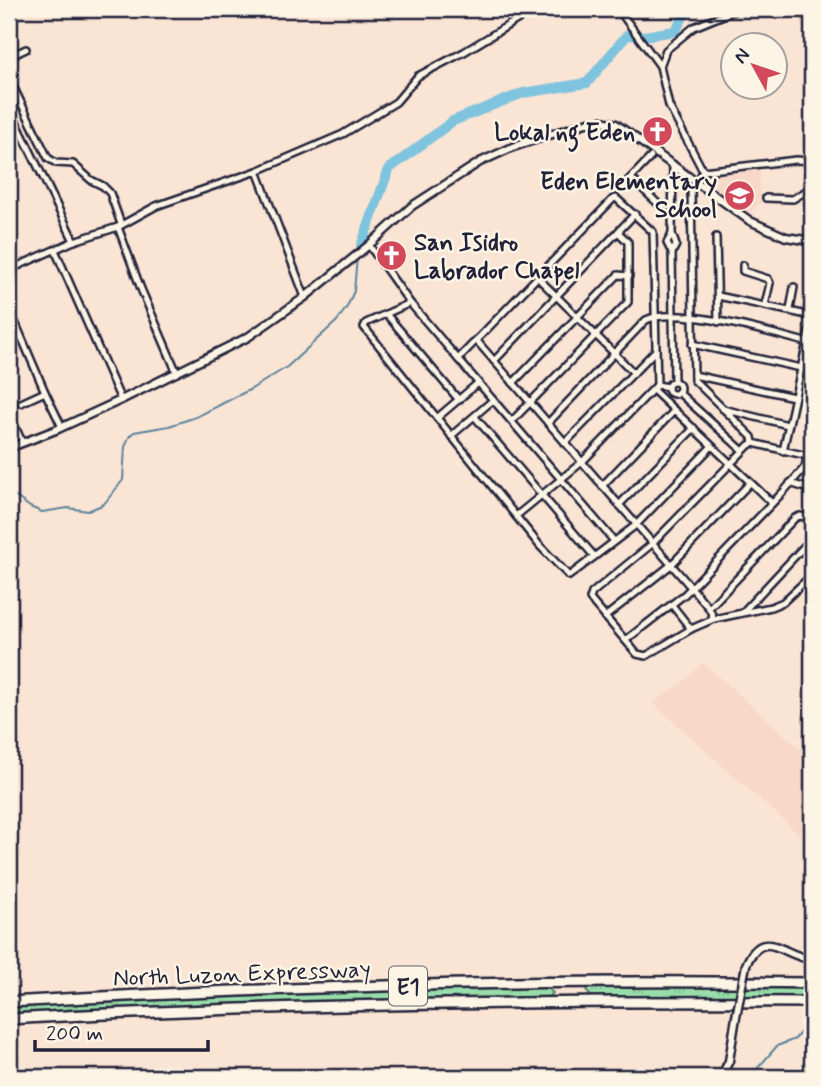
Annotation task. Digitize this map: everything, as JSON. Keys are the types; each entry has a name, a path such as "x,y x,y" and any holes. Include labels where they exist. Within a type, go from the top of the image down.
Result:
{"highway":[{"name":"North Luzon Expressway","path":"9,1002 329,988 566,983 809,983"},
{"name":"North Luzon Expressway","path":"9,1019 337,1006 526,1002 807,1002"}],"street":[{"path":"9,270 74,241 120,225 156,206 257,171 359,126 396,102 418,76 535,9"},
{"path":"618,9 660,65 669,106 704,172"},
{"path":"660,65 666,50 694,27 738,9"},
{"path":"9,57 26,49"},
{"path":"9,78 48,159 56,163 73,164 110,192 141,289 177,373"},
{"path":"9,107 74,241"},
{"path":"9,447 121,400 248,337 305,297 412,206 480,162 513,147 589,122 616,124 673,164 694,184 750,221 786,237 812,241"},
{"path":"623,186 651,157"},
{"path":"753,443 752,437 694,380 694,184 704,172 796,160 812,161"},
{"path":"673,164 672,234 676,245 672,253 674,382 680,387 678,392"},
{"path":"257,171 305,297"},
{"path":"631,178 672,217"},
{"path":"766,198 793,199 806,191 812,191"},
{"path":"458,359 613,199 620,201 653,232 655,387 674,411 772,503"},
{"path":"494,361 635,214"},
{"path":"512,421 628,302 628,242 618,232"},
{"path":"716,237 718,321"},
{"path":"368,246 410,303 614,541"},
{"path":"55,250 121,400"},
{"path":"513,383 629,261"},
{"path":"743,265 743,271 748,274 768,279 770,283 765,305"},
{"path":"618,275 629,276"},
{"path":"537,277 634,373"},
{"path":"790,310 794,287"},
{"path":"718,296 812,317 809,343 793,397 783,451"},
{"path":"410,303 366,323 364,327 540,546 569,576 636,524 711,447"},
{"path":"9,308 62,427"},
{"path":"387,315 459,400"},
{"path":"548,423 646,320 654,316 718,321 809,343"},
{"path":"476,340 709,608 714,619"},
{"path":"692,344 801,368"},
{"path":"565,443 656,350"},
{"path":"694,375 793,397"},
{"path":"516,516 562,481 655,387 668,387 674,382"},
{"path":"437,418 478,383"},
{"path":"668,387 672,393 678,392"},
{"path":"21,403 45,392"},
{"path":"678,392 742,450"},
{"path":"451,436 493,400"},
{"path":"723,409 788,425"},
{"path":"602,485 674,411"},
{"path":"9,413 22,442"},
{"path":"735,421 741,413"},
{"path":"475,417 594,556"},
{"path":"619,505 694,428"},
{"path":"626,640 691,588 805,467 810,457 812,436"},
{"path":"810,457 753,443 742,450 652,544 590,596 591,601 637,654 646,656 691,629 714,619 783,602 812,575"},
{"path":"605,617 671,565 750,483"},
{"path":"790,483 812,490"},
{"path":"709,608 795,518 800,516 812,519"},
{"path":"743,612 812,538"},
{"path":"672,605 691,629"},
{"path":"721,1077 729,1061 746,965 755,950 765,945 777,946 801,958 812,959"}],"shaded area":[{"name":"Eden Elementary School","path":"759,169 761,203 747,216 709,186 706,175"},
{"path":"703,663 812,759 812,846 653,703 681,684"}],"green space":[{"path":"810,986 806,997 591,996 586,991 593,987"},
{"path":"546,987 553,993 547,998 9,1016 9,1005 316,992"}],"waterway":[{"path":"361,246 389,169 453,121 523,93 587,83 627,35 644,36 675,31 688,9"},
{"path":"9,492 42,512 68,508 88,511 104,504 123,480 125,447 134,432 169,426 196,417 253,388 287,367 337,321 354,291 357,257"},
{"path":"750,1077 777,1046 795,1039 812,1018"}],"place":[{"name":"Lokal ng Eden","path":"658,132"},
{"name":"Eden Elementary School","path":"740,195"},
{"name":"San Isidro Labrador Chapel","path":"391,256"}]}
